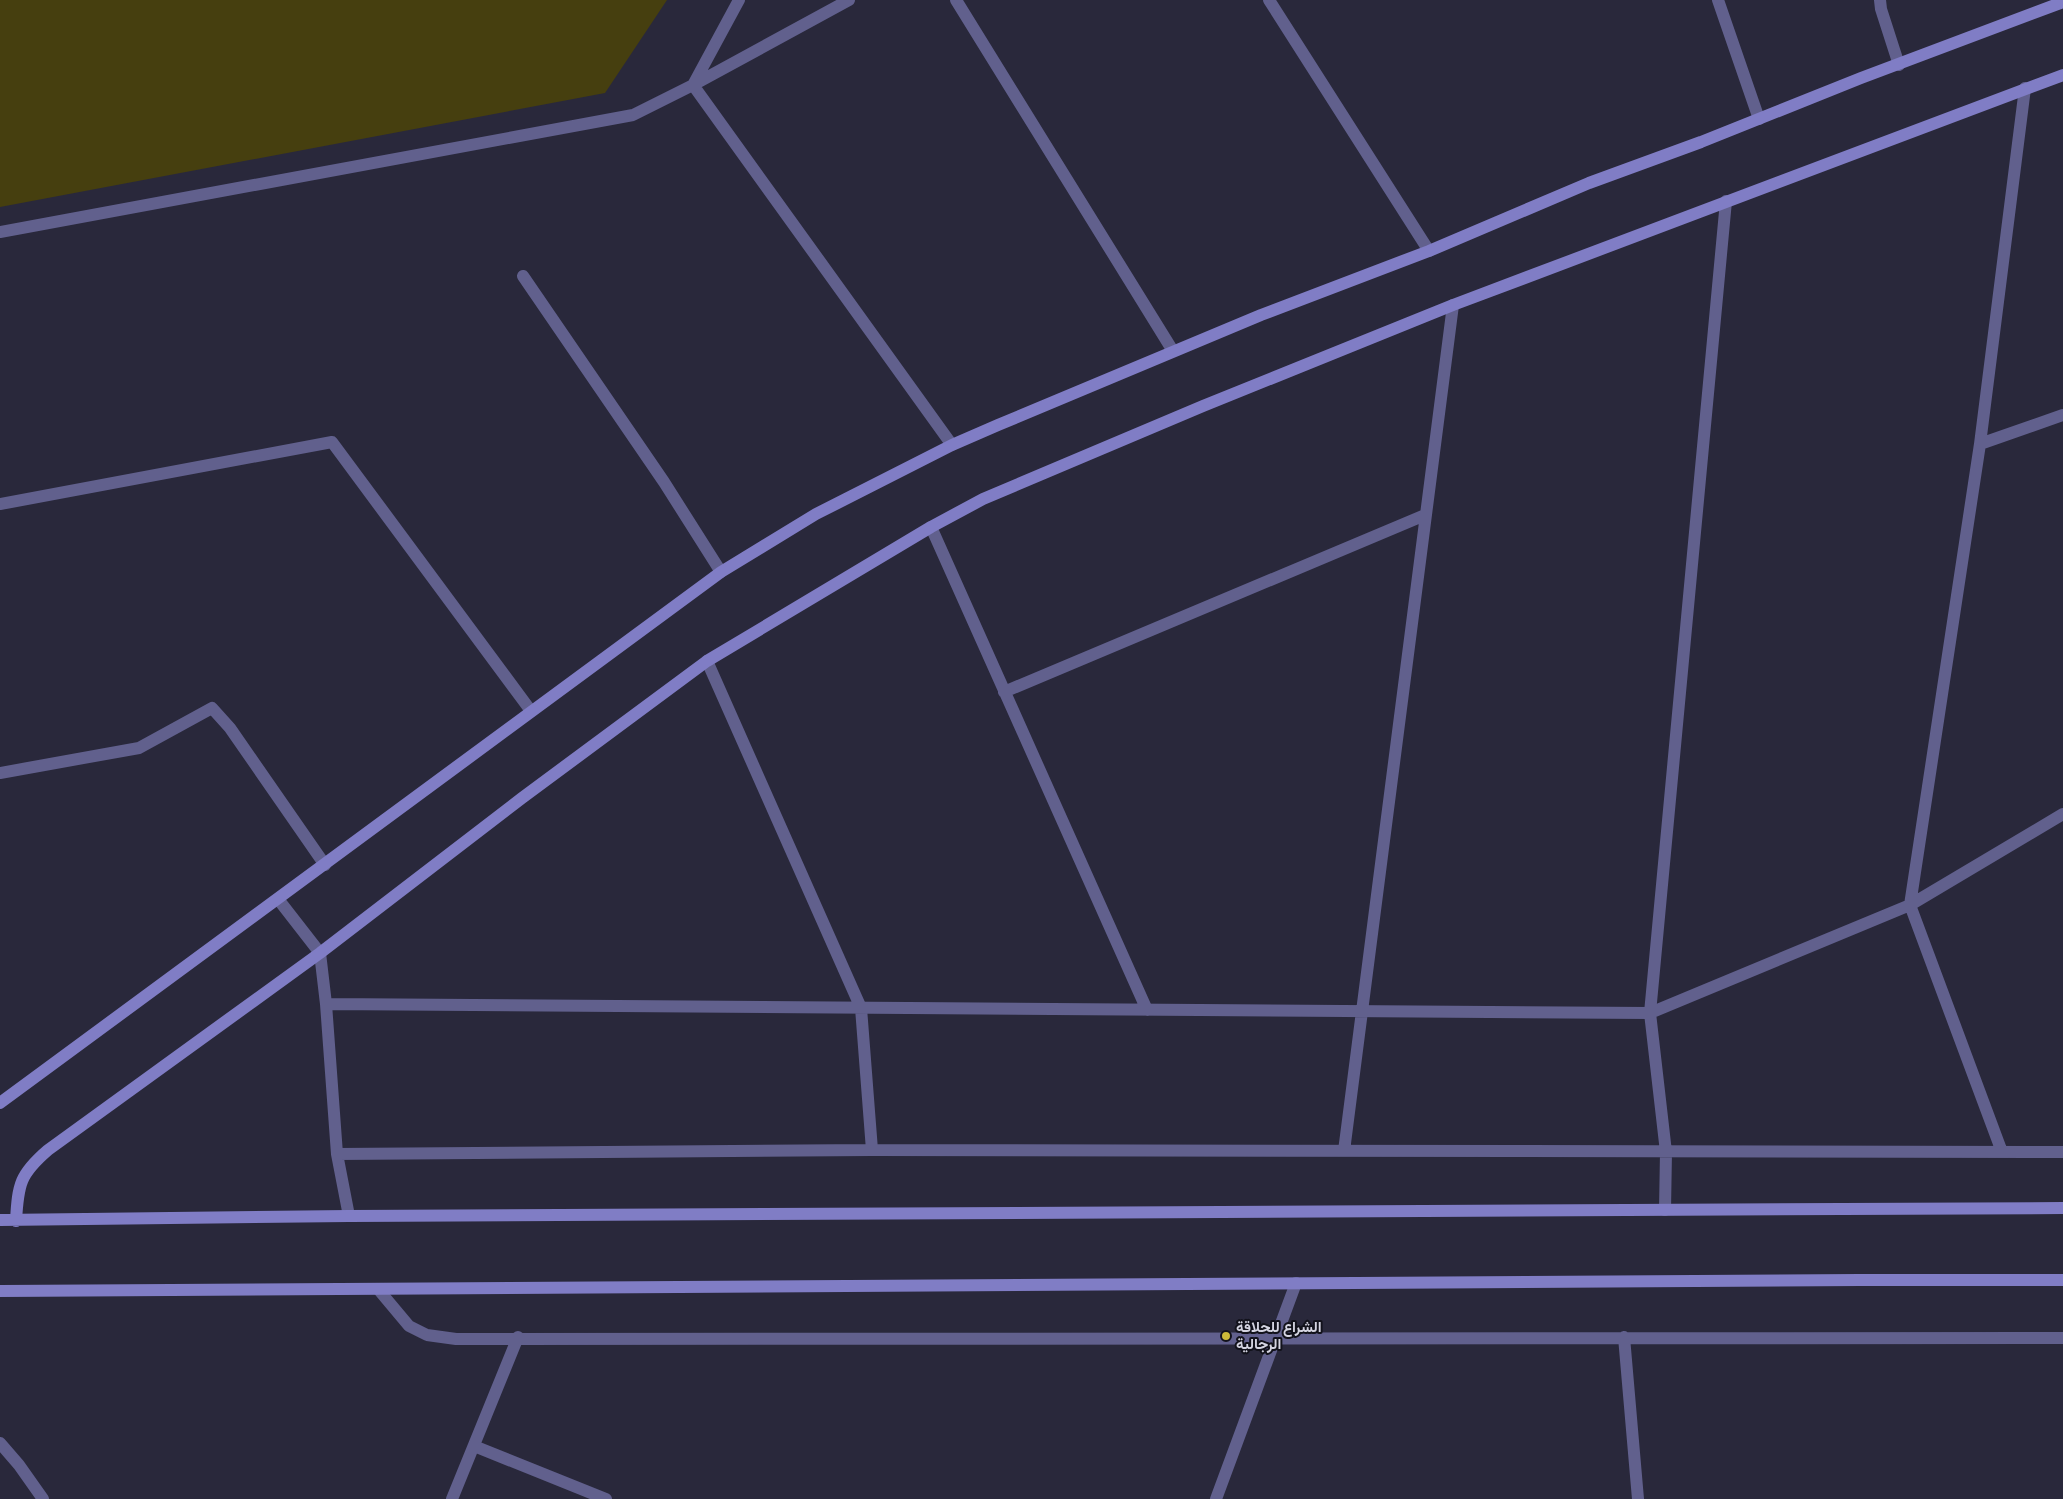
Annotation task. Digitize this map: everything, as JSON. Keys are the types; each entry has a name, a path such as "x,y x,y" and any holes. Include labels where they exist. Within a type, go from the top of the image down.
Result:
{"street":[{"path":"693,85 739,0"},
{"path":"0,232 633,115 693,85 849,0"},
{"path":"956,0 1173,351"},
{"path":"1270,0 1429,251"},
{"path":"1718,0 1759,119"},
{"path":"1880,0 1881,9 1899,65"},
{"path":"0,1103 721,572 816,514 952,445 1173,351 1429,251 1589,183 2063,2"},
{"path":"16,1221 17,1196 23,1176 32,1164 48,1150 320,953 522,798 707,661 931,527 983,499 1091,452 1454,305 2063,75"},
{"path":"693,85 952,445"},
{"path":"2002,1152 1910,905 1980,444 2025,88"},
{"path":"1665,1210 1666,1152 1650,1013 1726,201"},
{"path":"523,276 664,482 721,572"},
{"path":"1344,1151 1425,515 1454,305"},
{"path":"1980,444 2063,414"},
{"path":"0,504 332,442 531,711"},
{"path":"1004,692 1425,515"},
{"path":"931,527 1147,1010"},
{"path":"707,661 861,1008 872,1150"},
{"path":"0,773 139,748 212,708 230,728 325,865"},
{"path":"326,1004 1650,1013 1910,905 2063,814"},
{"path":"278,899 320,953 326,1004 337,1154 349,1216"},
{"path":"337,1154 872,1150 2063,1152"},
{"path":"0,1220 349,1216 2063,1208"},
{"path":"0,1291 2063,1280"},
{"path":"1216,1499 1296,1283"},
{"path":"378,1289 409,1326 427,1335 456,1339 518,1337 2063,1338"},
{"path":"452,1499 518,1337"},
{"path":"1624,1337 1638,1499"},
{"path":"0,1443 43,1499"},
{"path":"474,1446 606,1499"}],"shaded area":[{"path":"0,0 667,0 605,93 0,207"}],"place":[{"name":"الشراع للحلاقة الرجالية","path":"1226,1336"}]}
